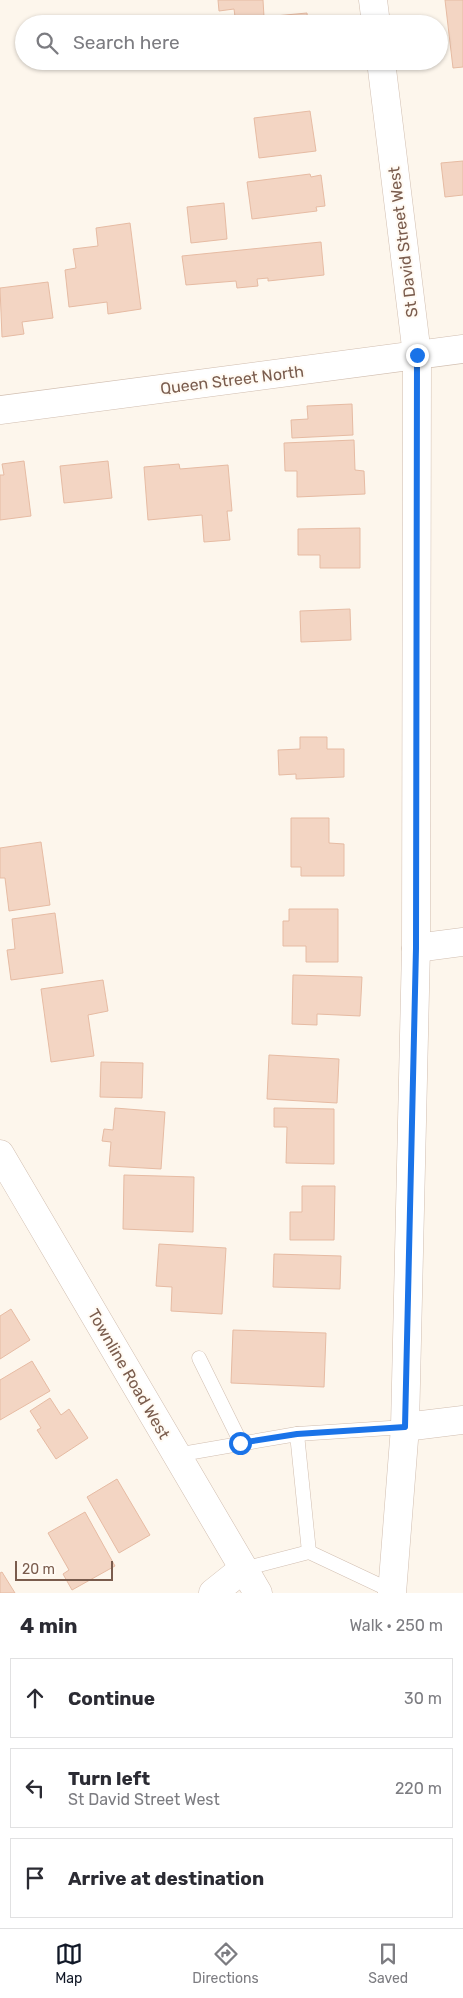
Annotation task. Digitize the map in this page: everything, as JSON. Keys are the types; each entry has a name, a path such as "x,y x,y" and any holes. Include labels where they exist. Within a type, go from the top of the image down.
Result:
{"street":[{"path":"373,0 375,15"},
{"name":"St David Street West","path":"382,70 417,355 416,948 405,1427 392,1592"},
{"name":"Queen Street North","path":"0,410 463,349"},
{"path":"416,948 463,942"},
{"name":"Townline Road West","path":"0,1154 258,1593"},
{"path":"405,1427 463,1420"},
{"path":"213,1593 243,1569"}],"lane":[{"path":"199,1358 240,1443"},
{"path":"176,1454 297,1434 405,1427"},
{"path":"297,1434 309,1552"},
{"path":"243,1569 309,1552 392,1592"}],"building":[{"path":"218,0 263,0 264,15 235,15 234,9 219,11"},
{"path":"445,0 463,0 463,67 453,68"},
{"path":"307,13 307,15 286,15"},
{"path":"310,111 316,151 259,158 254,118"},
{"path":"463,161 463,195 445,197 441,163"},
{"path":"310,174 311,177 321,175 325,206 316,207 317,211 252,219 247,182"},
{"path":"224,203 227,239 191,243 187,207"},
{"path":"130,223 141,309 108,314 107,302 69,307 65,270 76,268 73,249 98,246 96,228"},
{"path":"321,242 324,275 268,281 268,278 257,279 258,286 237,288 236,281 186,285 182,256"},
{"path":"48,282 53,318 22,322 24,334 2,337 0,288"},
{"path":"352,404 353,435 292,438 291,420 308,419 307,406"},
{"path":"354,440 355,470 364,471 365,494 297,497 297,471 285,471 284,443"},
{"path":"24,461 31,516 0,520 0,475 4,475 2,464"},
{"path":"108,461 112,498 64,503 60,466"},
{"path":"179,464 180,469 228,465 232,511 227,511 230,540 204,542 202,515 148,520 144,467"},
{"path":"360,528 360,568 320,568 320,555 298,555 298,529"},
{"path":"350,609 351,640 301,642 300,611"},
{"path":"300,737 327,737 327,749 344,749 344,777 296,779 296,774 279,775 278,750 300,749"},
{"path":"291,818 329,818 329,843 344,844 344,876 301,876 301,867 291,867"},
{"path":"41,842 50,905 9,911 5,878 0,878 0,848"},
{"path":"289,909 338,909 338,962 306,962 306,946 283,946 283,921 289,921"},
{"path":"55,913 63,973 11,980 7,950 15,949 12,919"},
{"path":"293,975 362,977 360,1016 317,1014 317,1025 292,1024"},
{"path":"103,980 108,1011 88,1015 94,1056 51,1062 41,989"},
{"path":"269,1055 339,1059 337,1103 267,1099"},
{"path":"101,1062 143,1063 142,1098 100,1097"},
{"path":"115,1108 165,1112 161,1169 109,1166 111,1142 102,1141 104,1129 113,1130"},
{"path":"274,1108 334,1109 334,1164 286,1163 287,1127 274,1127"},
{"path":"124,1175 194,1177 193,1232 123,1229"},
{"path":"302,1186 335,1186 334,1240 290,1240 290,1212 302,1212"},
{"path":"159,1244 226,1248 222,1314 171,1311 172,1287 156,1286"},
{"path":"274,1254 341,1256 340,1289 273,1287"},
{"path":"11,1309 30,1340 0,1359 0,1316"},
{"path":"233,1330 326,1333 324,1387 231,1383"},
{"path":"32,1361 50,1391 0,1420 0,1380"},
{"path":"50,1398 61,1415 69,1409 88,1438 56,1459 37,1430 41,1428 30,1411"},
{"path":"117,1479 150,1535 119,1553 87,1497"},
{"path":"85,1512 115,1566 72,1590 63,1574 69,1570 48,1533"},
{"path":"2,1572 15,1593 0,1593 0,1573"}],"route":[{"path":"240,1443 297,1434 405,1427 416,948 417,355"}]}
